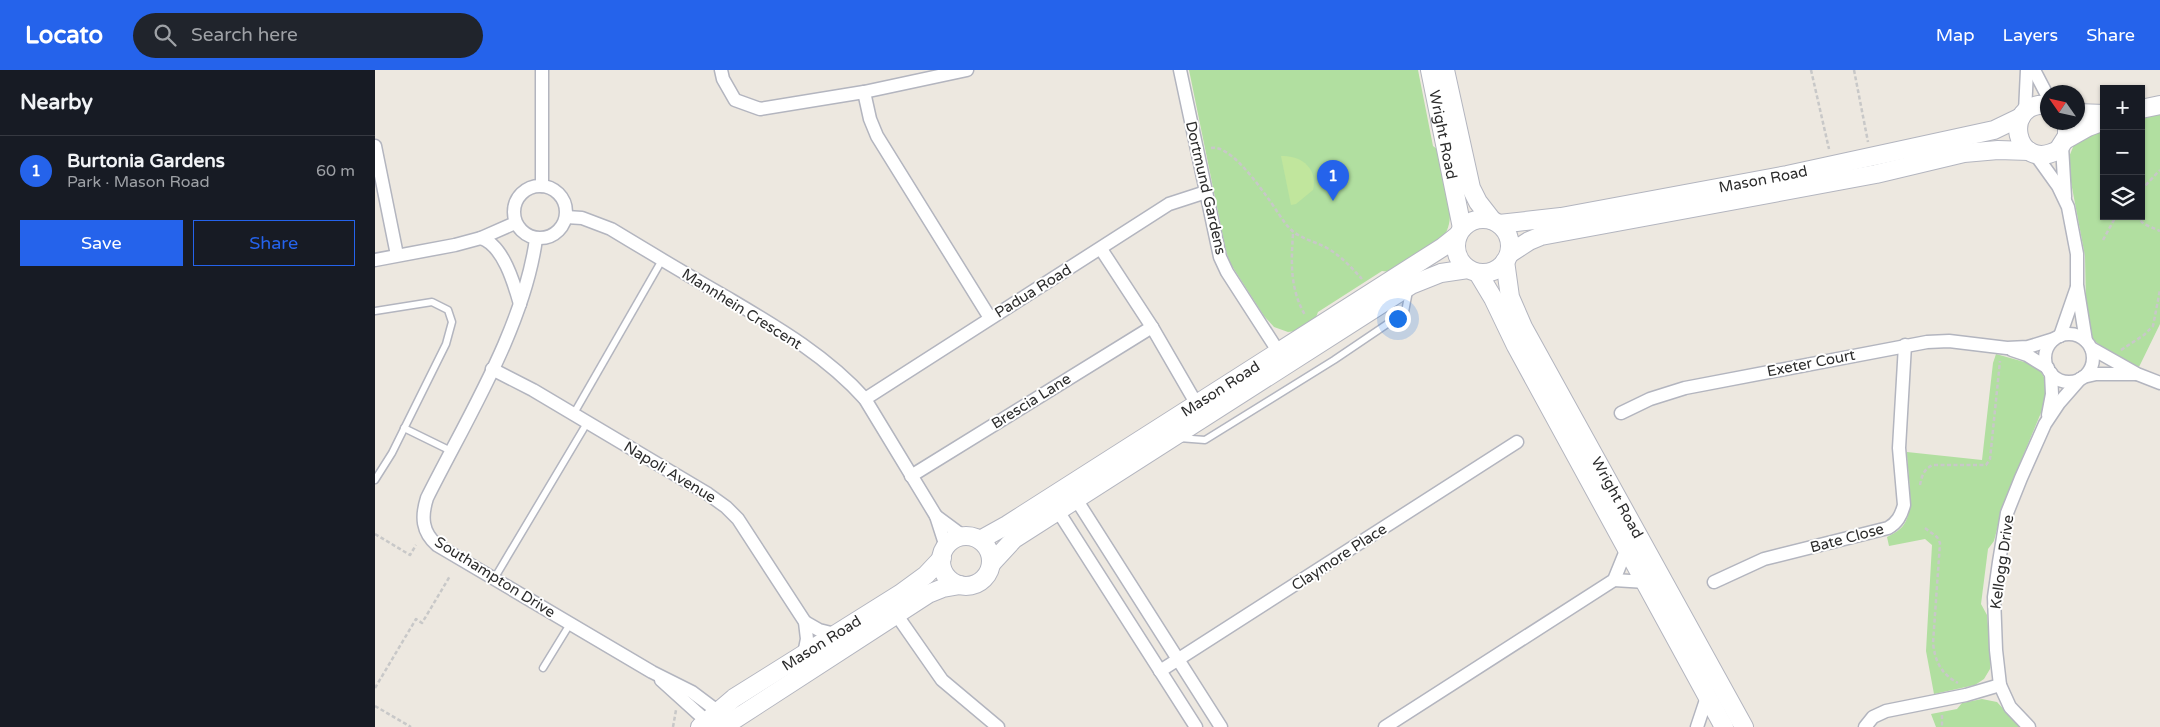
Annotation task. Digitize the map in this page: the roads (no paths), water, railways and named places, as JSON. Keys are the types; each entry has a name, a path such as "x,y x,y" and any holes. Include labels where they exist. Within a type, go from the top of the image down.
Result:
{"street":[{"path":"542,70 542,186"},
{"path":"721,70 723,79 735,100 760,108 864,92 967,70"},
{"name":"Dortmund Gardens","path":"1180,70 1220,257 1227,272 1278,351"},
{"name":"Wright Road","path":"1430,70 1460,232"},
{"name":"Wright Road","path":"1445,70 1471,188 1478,202 1496,222"},
{"path":"2027,70 2023,115 2018,126 2018,136 2022,144 2032,152 2053,177 2065,199"},
{"path":"2034,70 2042,85"},
{"path":"864,92 870,119 877,136 990,318"},
{"path":"2145,108 2160,104"},
{"name":"Mason Road","path":"1496,222 1561,217 1787,175 1980,134 1994,130 2040,106"},
{"path":"2085,113 2100,114"},
{"path":"2064,143 2088,127 2100,122"},
{"path":"2068,130 2064,143 2065,199 2077,254 2077,285 2093,361 2091,368 2082,378"},
{"name":"Mason Road","path":"1507,258 1529,241 1541,236 1875,174 1963,152 1998,150 2047,155 2064,143"},
{"path":"375,146 397,255"},
{"path":"542,186 550,188 563,199 566,217 563,224 552,236 536,239 520,231 515,223 514,205 518,197 533,187 542,186"},
{"name":"Padua Road","path":"865,399 1169,204 1206,192"},
{"name":"Mannhein Crescent","path":"566,217 582,218 611,229 790,336 854,386 865,399 936,516 944,552"},
{"path":"1476,219 1496,222 1509,238 1507,258 1493,271 1473,271 1461,262 1456,253 1455,243 1460,232 1476,219"},
{"path":"375,260 455,245 481,238 515,223"},
{"name":"Mason Road","path":"971,538 1007,525 1443,247 1460,232"},
{"path":"481,238 488,240 496,247 515,285 520,304"},
{"name":"Southampton Drive","path":"536,239 529,276 520,304 492,368 427,498 423,517 424,526 431,540 437,546 652,672 715,722"},
{"path":"1101,249 1152,327 1196,403"},
{"name":"Wright Road","path":"1507,258 1510,297 1523,327 1744,727"},
{"name":"Wright Road","path":"1473,271 1493,298 1516,346 1724,727"},
{"name":"Mason Road","path":"991,564 1014,539 1411,285 1441,273 1473,271"},
{"path":"2077,285 2057,338 2047,351 2045,359 2049,370 2064,381 2102,374 2137,374"},
{"name":"Brescia Lane","path":"911,476 1152,327"},
{"path":"2057,338 2073,334 2137,374 2160,383"},
{"name":"Exeter Court","path":"1621,413 1650,399 1685,388 1905,345 1949,341 2007,348 2027,347 2057,338"},
{"name":"Bate Close","path":"1714,582 1764,559 1888,528 1894,524 1902,513 1904,505 1899,448 1905,345"},
{"name":"Exeter Court","path":"2007,348 2027,356 2049,370"},
{"name":"Napoli Avenue","path":"492,368 533,390 726,507 737,519 805,622"},
{"name":"Kellogg Drive","path":"2029,727 2010,707 2000,684 1996,650 1994,597 2007,513 2045,424 2052,394 2049,370"},
{"name":"Kellogg Drive","path":"2045,424 2069,390 2082,378"},
{"name":"Claymore Place","path":"1160,671 1517,442"},
{"path":"1076,499 1221,727"},
{"path":"1058,511 1196,727"},
{"name":"Mannhein Crescent","path":"936,516 971,538"},
{"path":"971,538 989,550 991,564 989,571 980,582 960,586 947,578 943,571 944,552 951,542 971,538"},
{"path":"1385,727 1614,580 1627,548"},
{"name":"Mason Road","path":"715,722 804,654 919,580 944,552"},
{"path":"1614,580 1646,582"},
{"name":"Mason Road","path":"715,722 929,594 943,588 960,586"},
{"path":"896,614 942,680 998,727"},
{"path":"805,622 819,630 835,634"},
{"path":"804,654 807,638 805,622"},
{"path":"1865,727 1873,716 1886,711 1966,695 2000,684"},
{"path":"1697,727 1707,697"}],"lane":[{"path":"573,414 662,260"},
{"path":"375,311 432,302 443,307 451,316 446,344 404,428 375,480"},
{"path":"494,579 587,423"},
{"path":"404,428 451,451"},
{"path":"543,668 570,624"}],"place":[{"name":"Burtonia Gardens","path":"1333,201"}]}
